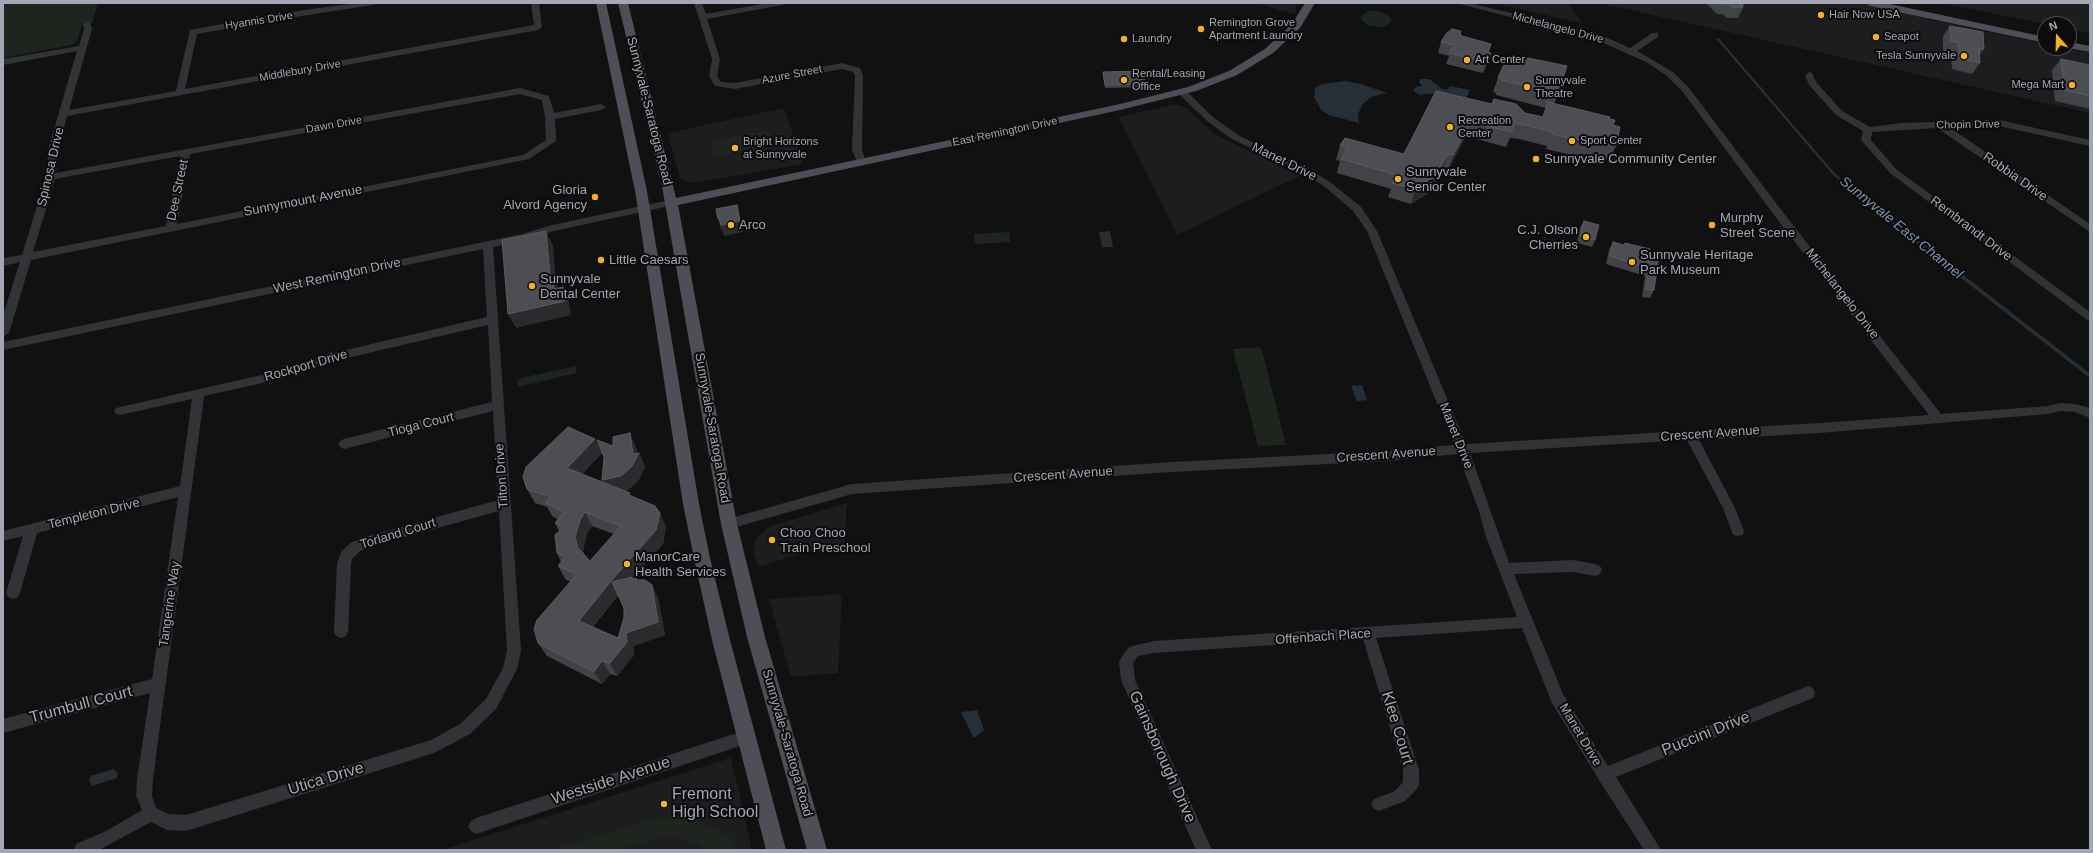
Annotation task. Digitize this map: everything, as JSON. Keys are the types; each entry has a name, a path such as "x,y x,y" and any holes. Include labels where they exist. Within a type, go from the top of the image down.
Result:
{"main road":[{"name":"Sunnyvale-Saratoga Road","path":"601,3 644,209 691,504 710,597 776,850"},
{"name":"Sunnyvale-Saratoga Road","path":"623,3 658,144 729,524 756,637 817,850"},
{"name":"East Remington Drive","path":"670,203 1182,92 1222,78 1263,55 1279,43 1296,26 1310,3"},
{"path":"1870,3 2037,38"},
{"path":"1914,3 2037,29"},
{"path":"1999,30 2014,29 2037,34"},
{"path":"2077,38 2090,40"},
{"path":"2077,42 2090,45"},
{"path":"2077,47 2090,49"}],"street":[{"name":"Hyannis Drive","path":"180,93 193,32 276,17 373,3"},
{"name":"Middlebury Drive","path":"63,114 538,27 535,3"},
{"name":"Azure Street","path":"698,3 717,62 713,79 724,86 735,86 835,66 851,67 857,70 860,76 857,150 862,162"},
{"path":"703,17 782,3"},
{"name":"Michelangelo Drive","path":"1460,3 1571,29 1598,37 1631,51 1657,65 1686,90 1778,213 1938,418"},
{"name":"Spinosa Drive","path":"3,333 51,177 54,146 88,29 87,24"},
{"path":"1631,51 1655,35"},
{"path":"3,62 82,48"},
{"path":"1809,75 1812,82 1838,112 1868,130"},
{"name":"Dawn Drive","path":"51,177 520,91 546,98 550,117"},
{"name":"Manet Drive","path":"1182,92 1223,130 1327,184 1357,209 1372,231 1462,449 1526,622 1557,698 1604,775 1653,850"},
{"path":"550,117 601,107"},
{"name":"Sunnymount Avenue","path":"3,262 171,227 526,157 551,141 550,117"},
{"name":"Chopin Drive","path":"1868,130 1876,128 1999,123 2090,143"},
{"name":"Robbia Drive","path":"1939,125 2090,229"},
{"name":"Rembrandt Drive","path":"1868,130 1866,140 1893,171 2090,318"},
{"name":"Dee Street","path":"171,227 186,152"},
{"name":"West Remington Drive","path":"3,346 488,244 670,203"},
{"name":"Tilton Drive","path":"488,244 514,651 510,670 491,704"},
{"name":"Rockport Drive","path":"120,411 280,375 333,357 493,320"},
{"name":"Tangerine Way","path":"151,813 144,796 145,779 199,393"},
{"name":"Tioga Court","path":"344,444 498,405"},
{"name":"Crescent Avenue","path":"729,524 852,489 1172,467 1387,456 1462,449 1691,436 2048,410 2060,406 2075,408 2090,413"},
{"name":"Crescent Avenue","path":"2048,410 2090,421"},
{"path":"1691,436 1729,508 1738,531"},
{"name":"Templeton Drive","path":"3,536 185,490"},
{"name":"Torland Court","path":"341,632 344,564 346,556 355,547 369,540 504,504"},
{"path":"13,593 30,530"},
{"path":"1506,569 1572,566 1595,570"},
{"name":"Offenbach Place","path":"1126,662 1134,651 1154,647 1368,634 1526,622"},
{"name":"Klee Court","path":"1368,634 1411,770 1411,785 1400,796 1379,804"},
{"name":"Gainsborough Drive","path":"1126,662 1128,680 1204,850"},
{"name":"Trumbull Court","path":"3,726 158,684"},
{"name":"Puccini Drive","path":"1604,775 1808,693"},
{"name":"Utica Drive","path":"151,813 167,822 186,823 434,746 465,729 491,704"},
{"name":"Westside Avenue","path":"476,826 746,737"},
{"path":"82,850 112,836 151,813"}],"shaded area":[{"path":"3,3 98,3 92,23 82,25 77,41 71,45 3,58"},
{"path":"1254,3 1297,3 1295,14"},
{"path":"1493,3 1568,3 1582,23"},
{"path":"1599,3 1870,3 1926,15 1927,19 2037,42 2037,56 2077,56 2077,50 2090,53 2090,113"},
{"path":"1940,3 2090,3 2090,33 2077,31 2077,16 2037,16 2037,22"},
{"path":"1369,11 1378,11 1387,14 1392,21 1384,27 1369,26 1362,21 1361,16"},
{"path":"1421,79 1429,79 1442,89 1447,90 1450,86 1470,90 1463,106 1439,93 1419,95 1413,90 1416,87 1422,86 1419,82"},
{"path":"1345,81 1361,84 1387,93 1371,97 1362,105 1358,114 1359,123 1329,115 1321,110 1314,97 1315,88 1322,84"},
{"path":"1173,105 1180,105 1186,108 1213,133 1299,176 1177,235 1118,117"},
{"name":"Bright Horizons at Sunnyvale","path":"784,108 803,164 693,183 683,181 680,178 668,133"},
{"path":"769,130 774,145 714,157 710,142"},
{"path":"1110,231 1113,247 1102,247 1099,232"},
{"path":"1009,232 1010,242 975,244 974,234"},
{"path":"1261,347 1286,445 1258,446 1233,349"},
{"path":"576,366 576,373 518,387 517,380 521,378"},
{"path":"1362,385 1367,400 1357,401 1351,386"},
{"path":"847,503 844,551 806,552 758,567 753,551 756,539 768,527"},
{"path":"842,594 838,673 791,677 769,599"},
{"path":"977,710 984,730 974,738 961,712"},
{"name":"Fremont High School","path":"731,758 752,850 442,850"},
{"path":"114,769 118,774 117,778 91,786 91,782 89,783 90,776"},
{"path":"659,817 692,817 729,836 739,850 707,850 697,843 680,838 663,837 618,850 553,850"}],"building":[{"path":"1721,3 1740,3 1743,7 1732,7 1729,4"},
{"path":"1950,26 1983,32 1984,49 1979,48 1980,63 1959,58 1959,43 1951,41"},
{"path":"1452,29 1461,31 1460,34 1462,36 1491,44 1488,52 1491,53 1487,62 1449,53 1454,45 1441,42 1446,34"},
{"path":"1528,58 1567,66 1558,94 1498,78 1505,62 1508,63 1510,61 1519,63 1522,59 1527,60"},
{"path":"2061,59 2090,65 2090,96 2064,90"},
{"name":"Rental/Leasing Office","path":"1143,71 1145,83 1105,85 1103,72"},
{"path":"1436,91 1492,104 1494,99 1516,104 1525,113 1543,117 1548,102 1610,117 1609,119 1615,120 1613,125 1620,127 1616,146 1605,146 1552,134 1553,132 1515,123 1511,132 1471,122 1453,155 1448,154 1435,177 1415,189 1392,183 1397,175 1341,159 1347,149 1340,145 1345,138 1404,154"},
{"path":"737,205 740,221 721,225 716,209"},
{"path":"1584,221 1599,225 1595,240 1580,236"},
{"name":"Sunnyvale Dental Center","path":"546,231 550,276 553,276 554,289 563,287 565,301 508,314 502,240"},
{"path":"1613,242 1624,245 1625,243 1650,249 1649,252 1659,255 1654,290 1646,289 1649,269 1610,256"},
{"name":"ManorCare Health Services","path":"568,427 595,439 567,468 630,493 629,495 655,506 660,513 656,530 611,581 579,621 618,638 624,618 624,608 612,582 632,577 632,579 636,578 637,580 645,580 652,585 658,622 626,633 627,642 610,663 602,661 594,672 538,643 534,629 537,620 577,574 558,566 566,556 557,553 555,535 563,528 555,523 564,512 545,503 551,497 527,489 523,477 526,467","holes":["585,512 621,526 590,561 578,548 575,537 580,520"]},
{"path":"630,433 633,454 639,453 632,466 621,476 602,480 604,457 597,440 613,446 613,437"}],"waterway":[{"name":"Sunnyvale East Channel","path":"1718,39 1833,173 1851,190 1897,226"},
{"name":"Sunnyvale East Channel","path":"1896,225 2090,376"}],"place":[{"name":"Hair Now USA","path":"1821,15"},
{"name":"Remington Grove Apartment Laundry","path":"1201,29"},
{"name":"Seapot","path":"1876,37"},
{"name":"Laundry","path":"1124,39"},
{"name":"Tesla Sunnyvale","path":"1964,56"},
{"name":"Art Center","path":"1467,60"},
{"name":"Rental/Leasing Office","path":"1124,80"},
{"name":"Mega Mart","path":"2072,85"},
{"name":"Sunnyvale Theatre","path":"1527,87"},
{"name":"Recreation Center","path":"1450,127"},
{"name":"Sport Center","path":"1572,141"},
{"name":"Bright Horizons at Sunnyvale","path":"735,148"},
{"name":"Sunnyvale Community Center","path":"1536,159"},
{"name":"Sunnyvale Senior Center","path":"1398,179"},
{"name":"Gloria Alvord Agency","path":"595,197"},
{"name":"Arco","path":"731,225"},
{"name":"Murphy Street Scene","path":"1712,225"},
{"name":"C.J. Olson Cherries","path":"1586,237"},
{"name":"Little Caesars","path":"601,260"},
{"name":"Sunnyvale Heritage Park Museum","path":"1632,262"},
{"name":"Sunnyvale Dental Center","path":"532,286"},
{"name":"Choo Choo Train Preschool","path":"772,540"},
{"name":"ManorCare Health Services","path":"627,564"},
{"name":"Fremont High School","path":"664,804"}]}
